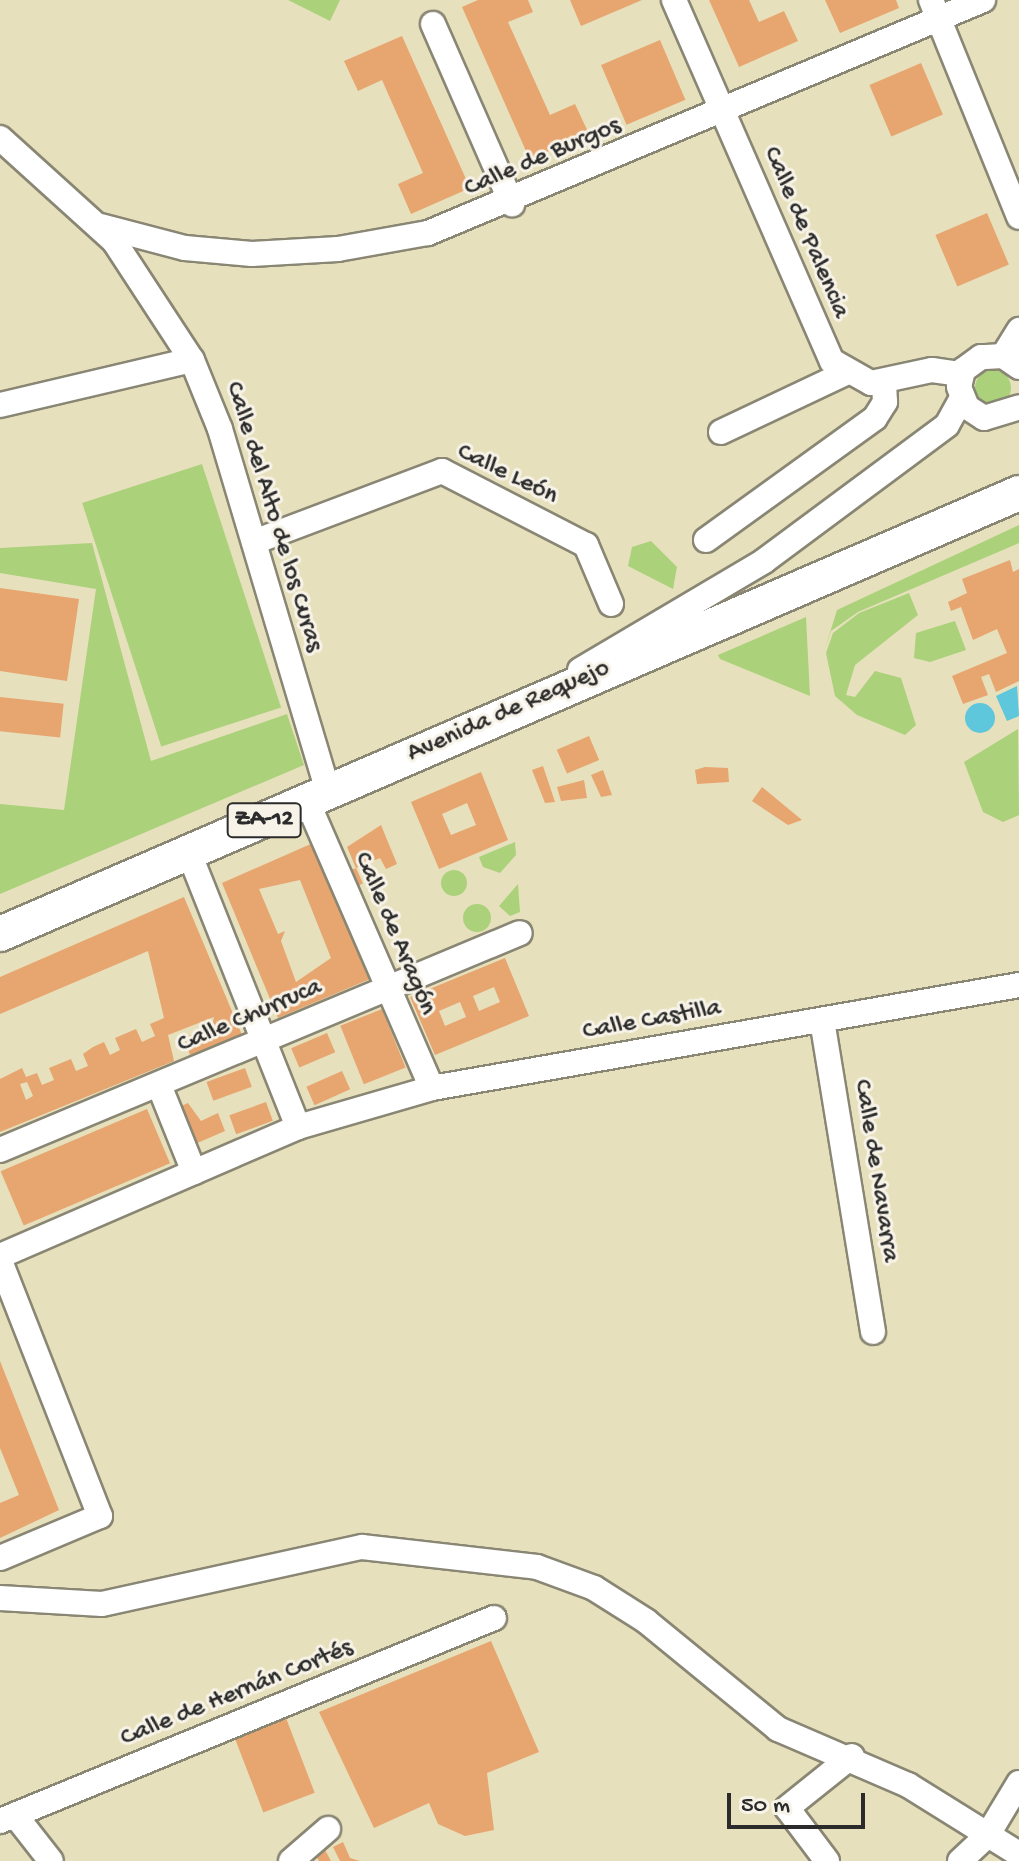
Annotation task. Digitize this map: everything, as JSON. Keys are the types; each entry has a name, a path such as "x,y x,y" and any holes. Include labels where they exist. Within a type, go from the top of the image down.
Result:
{"highway":[{"name":"Avenida de Requejo","path":"0,934 1019,493"}],"street":[{"name":"Calle de Palencia","path":"674,0 825,349 846,373"},
{"name":"Calle de Burgos","path":"101,226 173,245 252,254 353,248 512,204 722,112 934,10 983,0"},
{"path":"934,10 1019,217"},
{"path":"433,24 512,204"},
{"name":"Calle del Alto de los Curas","path":"0,138 101,226 145,282 192,360 254,542 317,797"},
{"path":"145,282 152,253 173,245"},
{"path":"526,704 764,561 947,425 962,386 978,358 1011,362 1019,330"},
{"path":"0,405 192,360"},
{"path":"721,432 846,373 884,384 932,370 962,386 990,419 1019,407"},
{"path":"706,540 875,418 885,402 884,384"},
{"name":"Calle León","path":"254,542 442,471 586,545 611,604"},
{"name":"Calle de Aragón","path":"317,797 387,990 432,1088"},
{"path":"189,853 298,1127"},
{"name":"Calle Churruca","path":"0,1150 520,933"},
{"name":"Calle Castilla","path":"0,1258 298,1127 432,1088 1019,985"},
{"name":"Calle de Navarra","path":"822,1020 873,1332"},
{"path":"159,1085 194,1172"},
{"path":"0,1258 100,1516 0,1558"},
{"path":"0,1598 102,1604 318,1551 362,1547 537,1567 594,1588 646,1621 778,1729 852,1756 1019,1854"},
{"name":"Calle de Hernán Cortés","path":"7,1818 494,1618"},
{"path":"827,1861 787,1808 852,1756"},
{"path":"960,1861 987,1836 1018,1787"},
{"path":"7,1818 51,1861"},
{"path":"291,1861 328,1829"}],"green space":[{"path":"288,0 340,0 330,21"},
{"path":"993,370 1005,376 1011,388 1005,400 993,406 981,400 975,388 981,376"},
{"path":"202,464 281,707 161,746 82,503"},
{"path":"1019,525 1019,543 858,612 831,631 824,652 837,610"},
{"path":"651,541 677,567 673,589 628,566 632,547"},
{"path":"92,543 151,761 287,714 304,765 0,894 0,804 64,810 96,589 0,573 0,548"},
{"path":"909,593 918,615 855,665 846,695 855,697 875,671 901,678 916,725 905,735 857,715 835,696 826,653 833,633 859,613"},
{"path":"806,617 810,696 720,659 718,655"},
{"path":"955,621 966,650 930,662 914,658 916,633"},
{"path":"1018,729 1019,815 1003,822 983,812 964,762"},
{"path":"515,842 516,855 500,873 483,867 479,857"},
{"path":"454,870 464,873 467,883 464,893 454,896 444,893 441,883 444,873"},
{"path":"518,884 520,912 510,916 499,906"},
{"path":"477,904 487,908 491,918 487,928 477,932 467,928 463,918 467,908"}],"water":[{"path":"1017,686 1019,716 1007,721 996,696"},
{"path":"980,703 990,708 995,718 990,728 980,733 970,728 965,718 970,708"}],"building":[{"path":"478,0 528,0 533,12 508,22 550,115 575,104 589,134 530,160 462,7"},
{"path":"570,0 642,0 581,26"},
{"path":"709,0 749,0 759,22 784,11 798,41 739,67"},
{"path":"825,0 896,0 899,8 840,33"},
{"path":"402,36 470,188 411,214 398,184 423,173 382,80 358,91 344,61"},
{"path":"660,40 685,100 626,125 601,65"},
{"path":"921,63 943,115 891,136 869,85"},
{"path":"987,213 1009,265 957,286 935,235"},
{"path":"1010,560 1013,572 1019,569 1019,681 996,692 989,674 981,677 988,695 963,704 952,676 1007,653 997,629 973,640 961,607 951,611 948,602 967,593 962,579"},
{"path":"0,588 79,599 67,681 0,671"},
{"path":"0,697 64,704 60,738 0,731"},
{"path":"589,736 599,760 567,774 557,750"},
{"path":"543,766 555,802 545,803 532,770"},
{"path":"728,768 729,782 697,784 695,770"},
{"path":"603,770 612,795 601,797 591,775"},
{"path":"481,772 508,840 439,869 411,802","holes":["467,803 476,825 451,835 442,814"]},
{"path":"584,780 587,798 561,801 557,787"},
{"path":"762,787 802,820 788,825 752,801"},
{"path":"381,825 397,864 386,869 380,858 356,868 347,847"},
{"path":"313,843 370,979 278,1018 222,883","holes":["300,880 331,958 296,982 281,941 285,931 278,934 259,889"]},
{"path":"356,868 363,884 351,889 344,873"},
{"path":"184,897 242,1035 190,1055 184,1038 212,1026 214,1017 168,1035 174,1061 0,1132 0,1079 22,1068 26,1077 37,1073 42,1085 54,1080 49,1068 71,1059 76,1071 88,1066 83,1054 93,1047 104,1042 110,1055 120,1050 115,1038 136,1029 142,1042 155,1036 150,1024 164,1018 148,951 0,1014 0,977","holes":["27,1082 33,1096 26,1100 20,1084"]},
{"path":"505,958 529,1016 435,1055 410,997","holes":["494,987 500,1002 479,1011 473,996","460,1002 466,1017 445,1026 439,1011"]},
{"path":"382,1009 406,1067 364,1084 340,1026"},
{"path":"327,1033 335,1052 299,1068 291,1048"},
{"path":"245,1068 252,1087 213,1101 206,1082"},
{"path":"342,1071 350,1089 315,1105 306,1087"},
{"path":"266,1102 273,1121 236,1134 229,1115"},
{"path":"188,1103 201,1121 218,1113 225,1131 195,1144 179,1107"},
{"path":"147,1109 170,1163 24,1225 1,1171"},
{"path":"0,1361 59,1510 0,1538 0,1503 19,1495 0,1448"},
{"path":"491,1641 539,1752 487,1773 494,1830 465,1836 438,1824 429,1803 374,1828 319,1712"},
{"path":"286,1718 315,1793 263,1812 235,1738"},
{"path":"343,1842 350,1858 360,1861 340,1861 333,1847"},
{"path":"325,1850 331,1861 319,1861 315,1854"}]}
